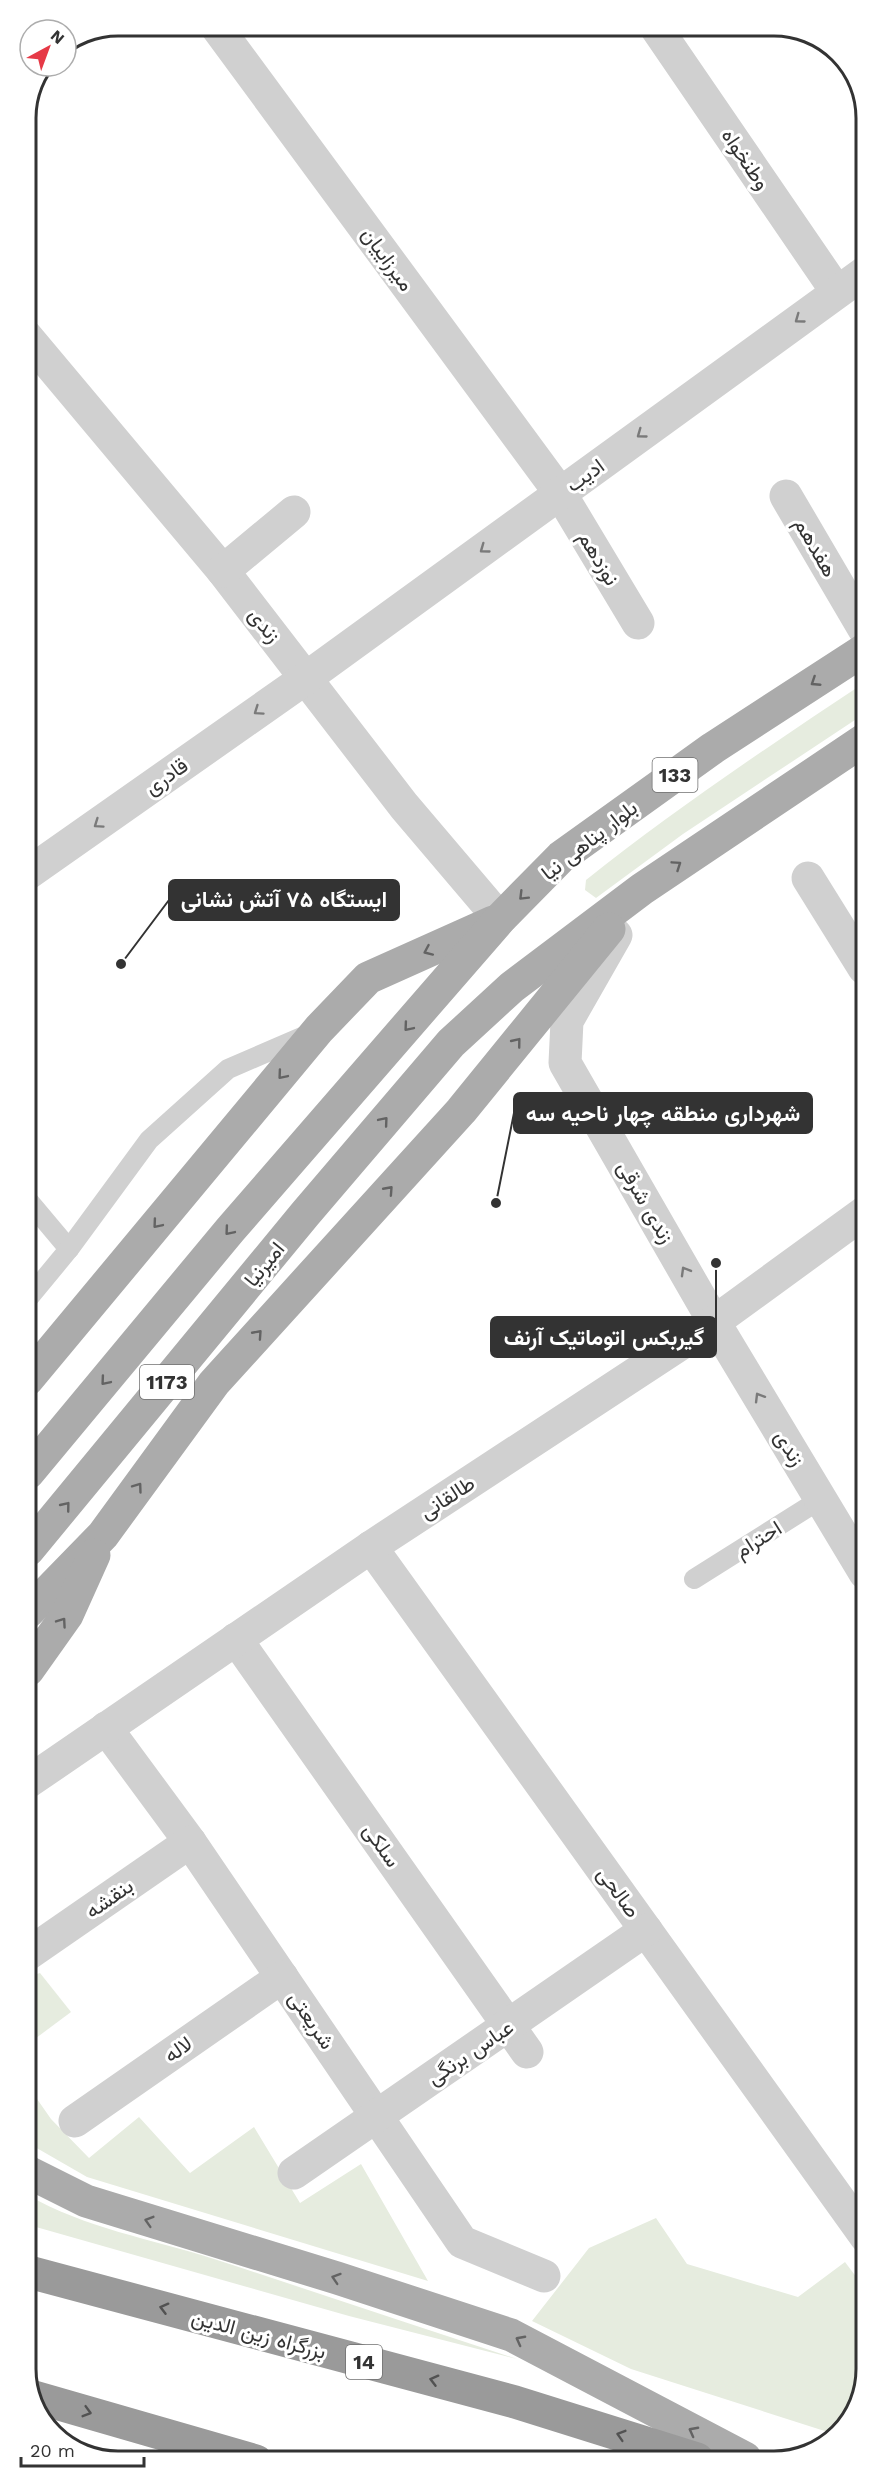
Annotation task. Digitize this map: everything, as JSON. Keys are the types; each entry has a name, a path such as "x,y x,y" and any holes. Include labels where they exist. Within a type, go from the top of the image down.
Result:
{"highway":[{"name":"بزرگراه زین الدین","path":"36,2274 515,2402 671,2451"},
{"path":"42,2399 221,2451"}],"main road":[{"name":"بلوار پناهی نیا","path":"500,919 561,857 713,748 856,655"},
{"path":"36,1604 103,1535 214,1383 461,1111 642,889 856,745"},
{"name":"امیرنیا","path":"36,1540 305,1214 451,1043 512,987 642,889"},
{"path":"36,1369 320,1029 368,978 500,919"},
{"name":"1173","path":"36,1462 268,1187 500,919"},
{"path":"36,1659 67,1615 103,1535"},
{"path":"36,2176 86,2201 511,2335 732,2451"}],"street":[{"name":"میرزاییان","path":"223,36 560,493"},
{"name":"وطنخواه","path":"662,36 837,292"},
{"name":"ادیب","path":"306,678 856,279"},
{"name":"زندی","path":"36,348 223,571 404,806 500,919"},
{"name":"نوزدهم","path":"560,493 638,623"},
{"name":"هفدهم","path":"786,496 856,615"},
{"path":"223,571 294,512"},
{"name":"قادری","path":"36,858 306,678"},
{"path":"808,878 856,955"},
{"name":"زندی شرقی","path":"642,889 567,1022 565,1063 714,1322"},
{"name":"طالقانی","path":"36,1776 371,1546 714,1322 856,1219"},
{"name":"زندی","path":"714,1322 856,1558"},
{"name":"صالحی","path":"371,1546 856,2223"},
{"name":"سلکی","path":"236,1640 527,2052"},
{"name":"شریعتی","path":"106,1728 190,1842 462,2242 544,2276"},
{"name":"بنقشه","path":"36,1948 190,1842"},
{"name":"عباس برنگی","path":"294,2173 646,1930"},
{"name":"لاله","path":"75,2121 282,1977"}],"lane":[{"path":"36,1289 69,1250 149,1140 228,1069 320,1029"},
{"path":"36,1210 69,1250"},
{"name":"احترام","path":"694,1579 821,1499"}],"shaded area":[{"path":"856,688 856,719 683,834 596,898 585,890 586,880 688,803"},
{"path":"40,1973 71,2012 36,2038 36,1974"},
{"path":"36,2097 51,2119 89,2158 139,2117 190,2173 254,2127 300,2203 361,2164 428,2281 87,2177 36,2148"},
{"path":"36,2199 72,2216 119,2232 214,2259 517,2359 349,2316 36,2227"},
{"path":"656,2218 687,2264 798,2297 845,2262 856,2277 856,2369 852,2395 845,2410 826,2432 631,2369 532,2321 589,2248"}],"place":[{"name":"ایستگاه ۷۵ آتش نشانی","path":"121,964"},
{"name":"شهرداری منطقه چهار ناحیه سه","path":"496,1203"},
{"name":"گیربکس اتوماتیک آرنف","path":"716,1263"}]}
